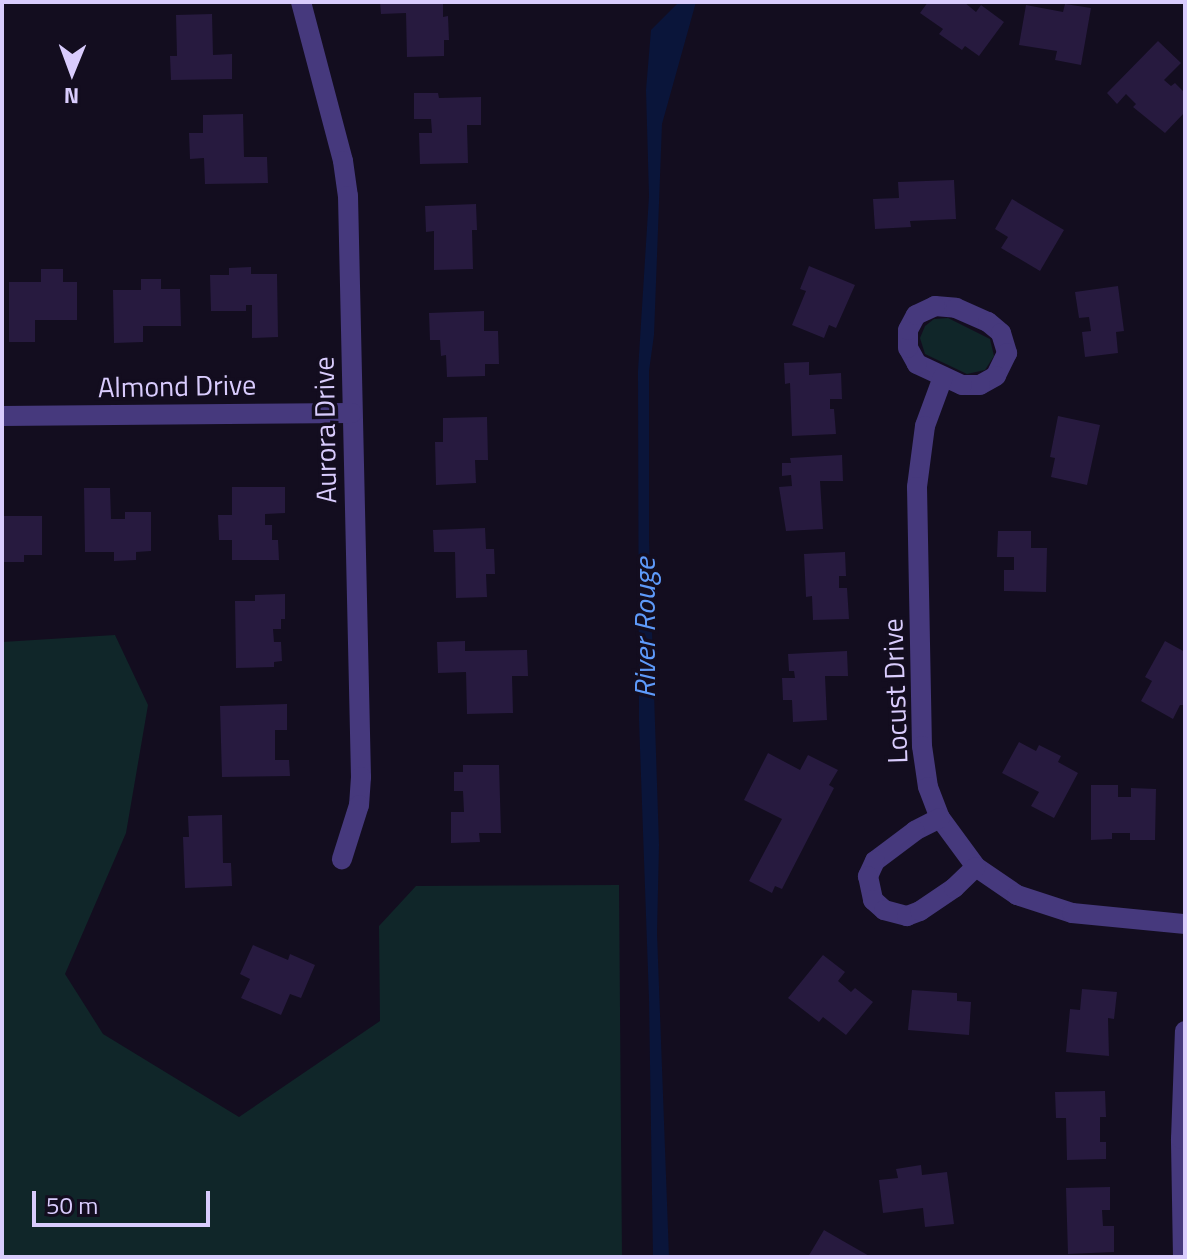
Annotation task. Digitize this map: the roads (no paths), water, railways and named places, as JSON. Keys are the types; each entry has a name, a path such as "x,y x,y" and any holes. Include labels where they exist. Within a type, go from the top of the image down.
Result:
{"street":[{"name":"Aurora Drive","path":"301,2 343,161 348,196 361,777 359,805 342,859"},
{"path":"935,306 946,306 988,322 1001,333 1006,360 988,382 970,386 943,377 926,370 912,357 907,340 916,315 935,306"},
{"name":"Locust Drive","path":"943,377 925,426 917,487 922,746 928,787 940,818 976,867 1017,895 1044,907 1185,924"},
{"name":"Almond Drive","path":"2,416 352,413"},
{"path":"940,818 915,831 875,861 868,876 873,900 884,910 907,916 954,888 976,867"},
{"path":"1183,1257 1185,1031"}],"water":[{"name":"River Rouge","path":"679,2 696,2 662,124 654,335 649,371 649,540 659,845 657,933 669,1257 653,1257 649,999 639,720 638,371 649,196 646,90 651,30"}]}
